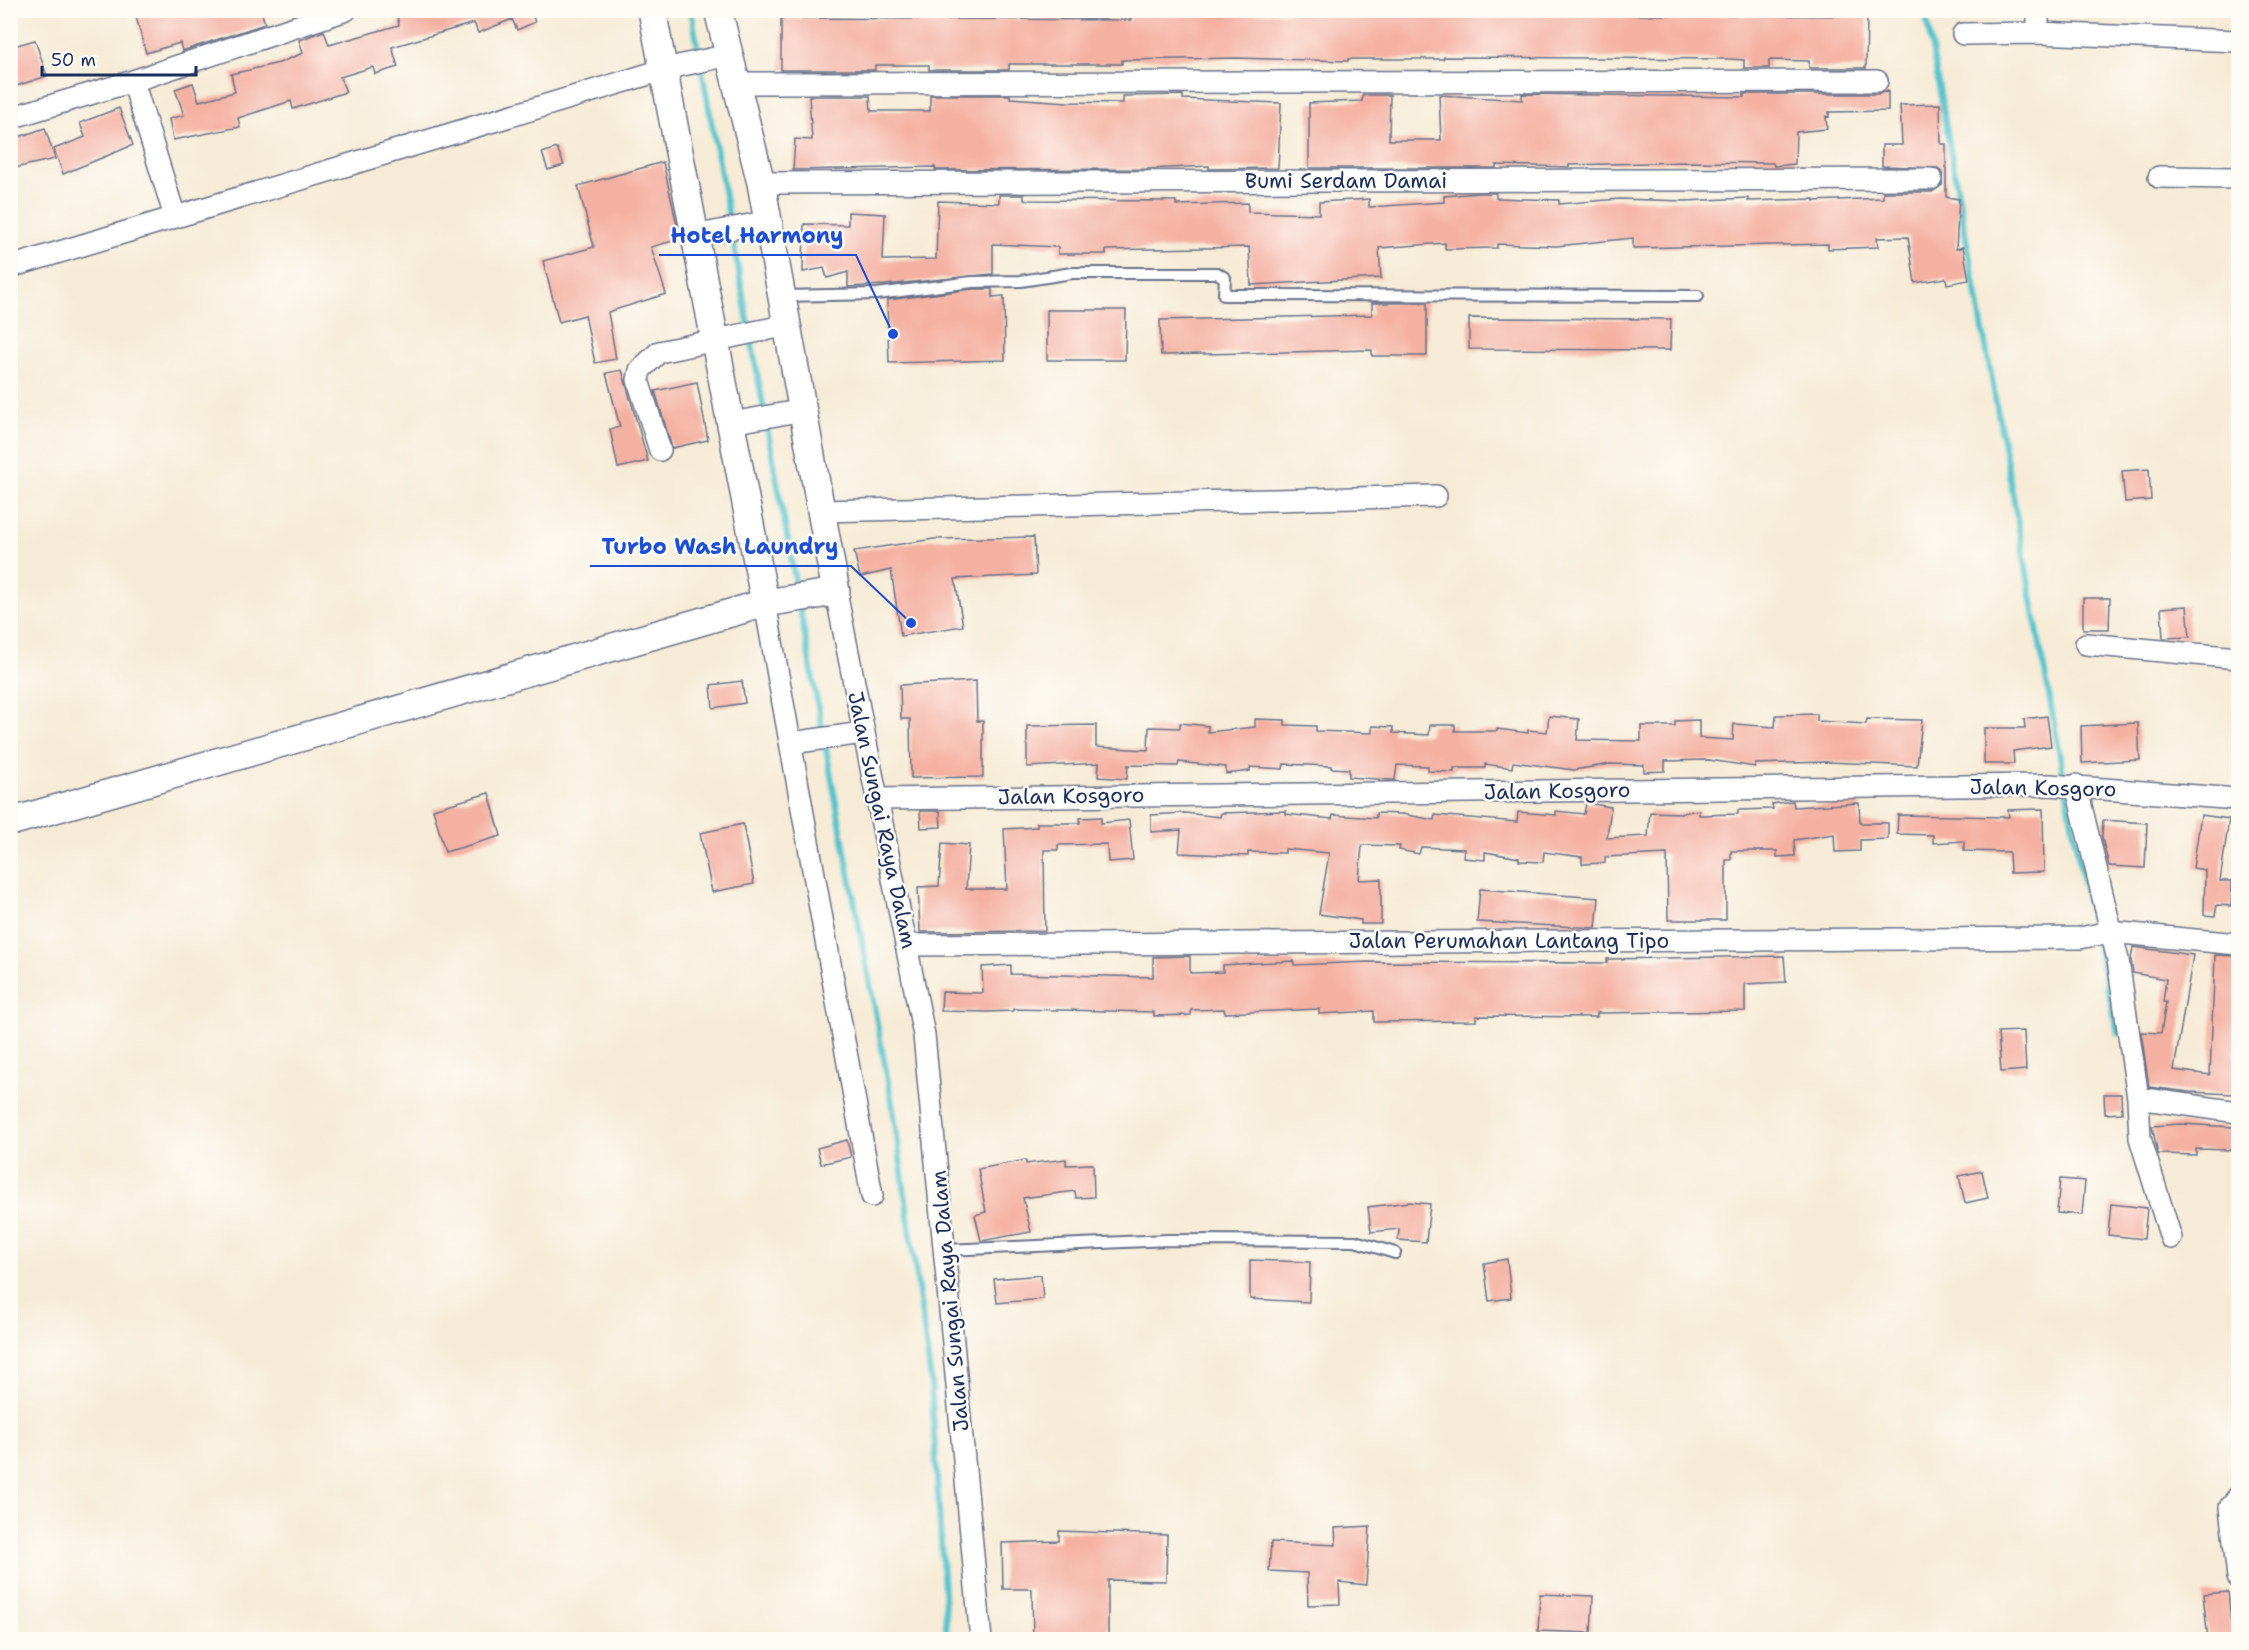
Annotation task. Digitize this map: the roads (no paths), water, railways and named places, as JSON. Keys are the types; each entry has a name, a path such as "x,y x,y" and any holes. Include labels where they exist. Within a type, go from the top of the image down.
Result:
{"street":[{"path":"10,118 133,81 346,10"},
{"path":"652,10 701,234 735,423 774,601 794,742 872,1196"},
{"name":"Jalan Sungai Raya Dalam","path":"718,10 722,56 736,83 761,183 759,223 783,296 779,327 793,412 821,510 828,593 856,734 876,799 908,945 924,1035 981,1640"},
{"path":"2038,10 2038,33"},
{"path":"1963,34 2038,33 2238,41"},
{"path":"10,267 666,69 722,56"},
{"path":"133,81 175,217"},
{"path":"736,83 1877,81"},
{"path":"2159,177 2238,178"},
{"name":"Bumi Serdam Damai","path":"761,183 1931,179"},
{"path":"701,234 759,223"},
{"path":"660,450 638,380 640,370 659,352 779,327"},
{"path":"735,423 793,412"},
{"path":"821,510 1436,496"},
{"path":"10,822 774,601 828,593"},
{"path":"2086,644 2238,658"},
{"path":"794,742 856,734"},
{"name":"Jalan Kosgoro","path":"876,799 2050,785 2075,785 2238,799"},
{"path":"2075,785 2118,960 2138,1098 2140,1138 2171,1238"},
{"name":"Jalan Perumahan Lantang Tipo","path":"908,945 2080,938 2110,932 2238,944"},
{"path":"2138,1098 2238,1112"},
{"path":"2238,1497 2230,1507 2238,1577"}],"lane":[{"path":"783,296 877,294 972,282 1021,281 1072,273 1222,274 1225,278 1224,295 1698,296"},
{"path":"946,1250 1168,1240 1355,1241 1395,1253"}],"waterway":[{"path":"691,10 797,591"},
{"path":"1925,10 2082,877 2118,1033"},
{"path":"799,604 893,1108 931,1380 947,1640"}],"place":[{"name":"Hotel Harmony","path":"893,334"},
{"name":"Turbo Wash Laundry","path":"911,623"}]}
